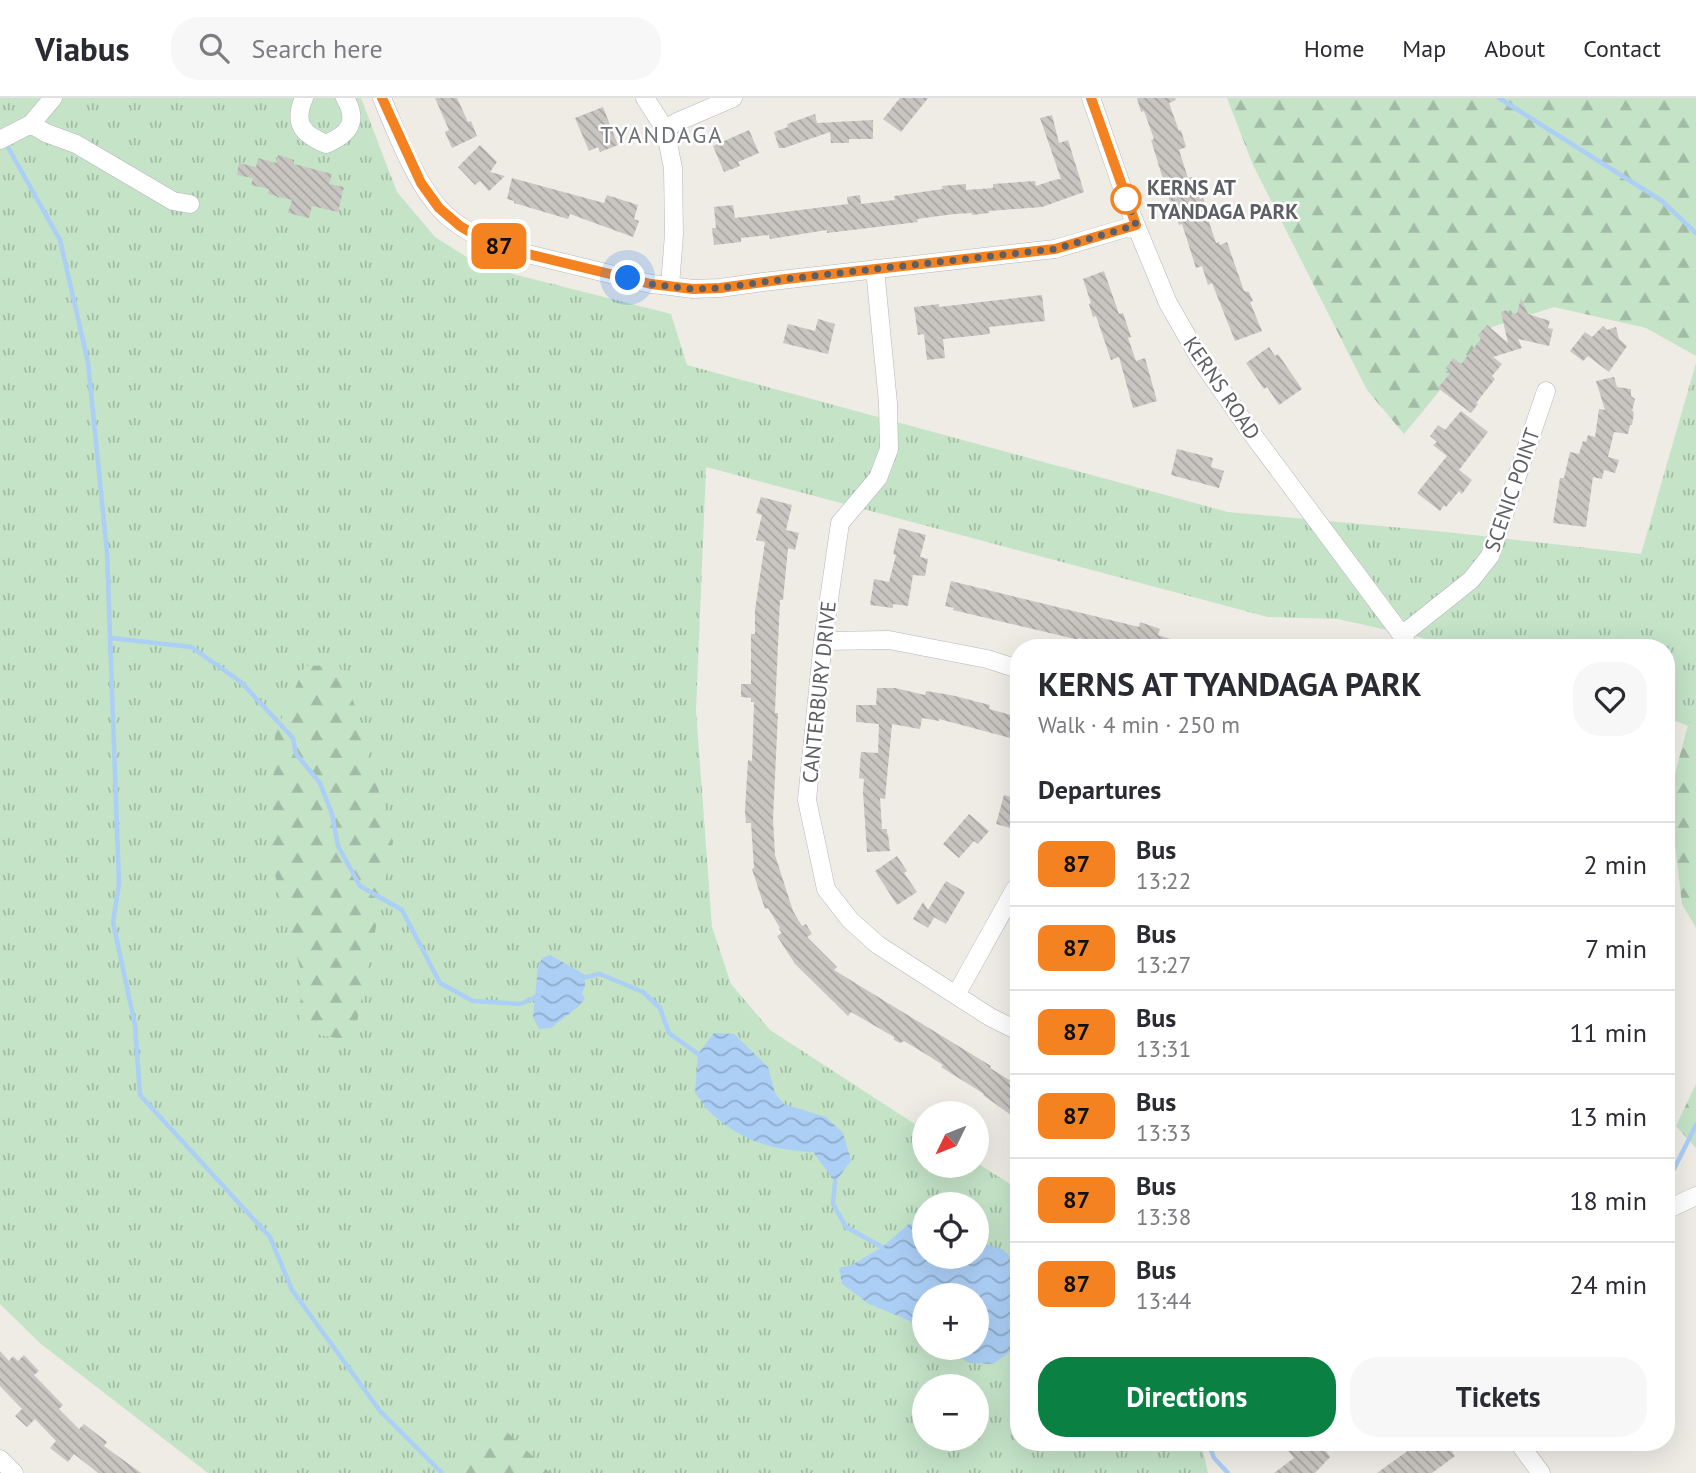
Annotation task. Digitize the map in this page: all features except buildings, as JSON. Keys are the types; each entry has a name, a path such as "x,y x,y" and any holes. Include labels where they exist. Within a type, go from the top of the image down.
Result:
{"street":[{"path":"0,140 32,124 53,98"},
{"path":"304,98 298,112 299,124 311,138 326,144 339,138 349,128 353,115 345,98"},
{"path":"382,98 421,183 439,208 460,226 503,248 651,284 693,289 720,288 1055,249 1136,225"},
{"path":"645,98 665,129 673,169 674,234 670,286"},
{"path":"665,129 733,98"},
{"name":"KERNS ROAD","path":"1091,98 1136,225 1168,303 1200,359 1250,432 1404,639"},
{"path":"32,124 46,133 76,144 173,201 190,204"},
{"name":"CANTERBURY DRIVE","path":"875,269 888,403 889,449 878,478 840,523 822,641 807,800 826,889 850,920 878,945 1010,1027"},
{"name":"SCENIC POINT","path":"1407,639 1471,580 1490,556 1546,391"},
{"path":"822,641 889,640 987,659 1010,666"},
{"path":"956,995 1010,898"},
{"path":"1675,1206 1696,1196"},
{"path":"1525,1451 1541,1473"},
{"path":"0,1460 14,1473"}],"green space":[{"path":"0,98 361,98 397,192 435,237 481,266 671,314 687,365 1228,512 1446,532 1641,554 1696,363 1696,695 1688,726 1675,721 1675,639 1427,639 1338,619 1268,617 706,467 696,711 712,927 731,984 770,1030 912,1122 912,1178 989,1178 989,1171 1010,1184 1010,1451 1203,1451 1208,1473 208,1473 41,1344 0,1304"},
{"path":"1227,98 1696,98 1696,356 1646,328 1554,307 1492,327 1404,434 1367,390 1253,165"},
{"path":"339,665 355,706 393,842 353,1042 299,1030 302,975 271,860 275,733 305,666"},
{"path":"1696,695 1696,928 1682,904 1675,846 1675,774"},
{"path":"1696,1084 1696,1148 1676,1126"},
{"path":"507,1432 550,1473 461,1473 465,1463"}],"water":[{"path":"550,955 584,974 585,986 582,994 585,998 551,1028 539,1029 533,1017 538,967 542,958"},
{"path":"714,1033 734,1034 768,1067 775,1093 784,1104 826,1117 843,1133 851,1161 835,1182 813,1152 772,1147 748,1138 725,1124 706,1107 695,1093 698,1054"},
{"path":"912,1224 912,1269 989,1269 989,1245 1004,1250 1010,1257 1010,1352 993,1364 970,1363 964,1360 989,1360 989,1283 912,1283 912,1323 869,1304 842,1284 839,1268 852,1265 882,1247"}],"waterway":[{"path":"1499,98 1662,201 1696,233"},
{"path":"5,142 60,240 88,362 107,552 119,884 113,922 135,1025 140,1095 270,1237 292,1290 380,1411 442,1473"},
{"path":"111,638 191,647 241,682 293,738 296,754 320,783 332,814 338,846 360,886 402,910 440,983 473,1001 520,1004 539,996"},
{"path":"582,978 600,974 643,992 660,1008 669,1033 698,1054"},
{"path":"1675,1167 1696,1125"},
{"path":"835,1182 833,1204 846,1227 882,1247"},
{"path":"1211,1451 1214,1458 1228,1473"}],"bus line":[{"name":"87","path":"382,98 421,183 439,208 460,226 503,248 651,284 693,289 1055,249 1136,225 1091,98"}],"place":[{"name":"KERNS AT TYANDAGA PARK","path":"1126,199"}],"district":[{"name":"TYANDAGA","path":"662,134"}],"route":[{"path":"628,278 693,289 720,288 1055,249 1136,225 1124,192 1126,199"}]}
